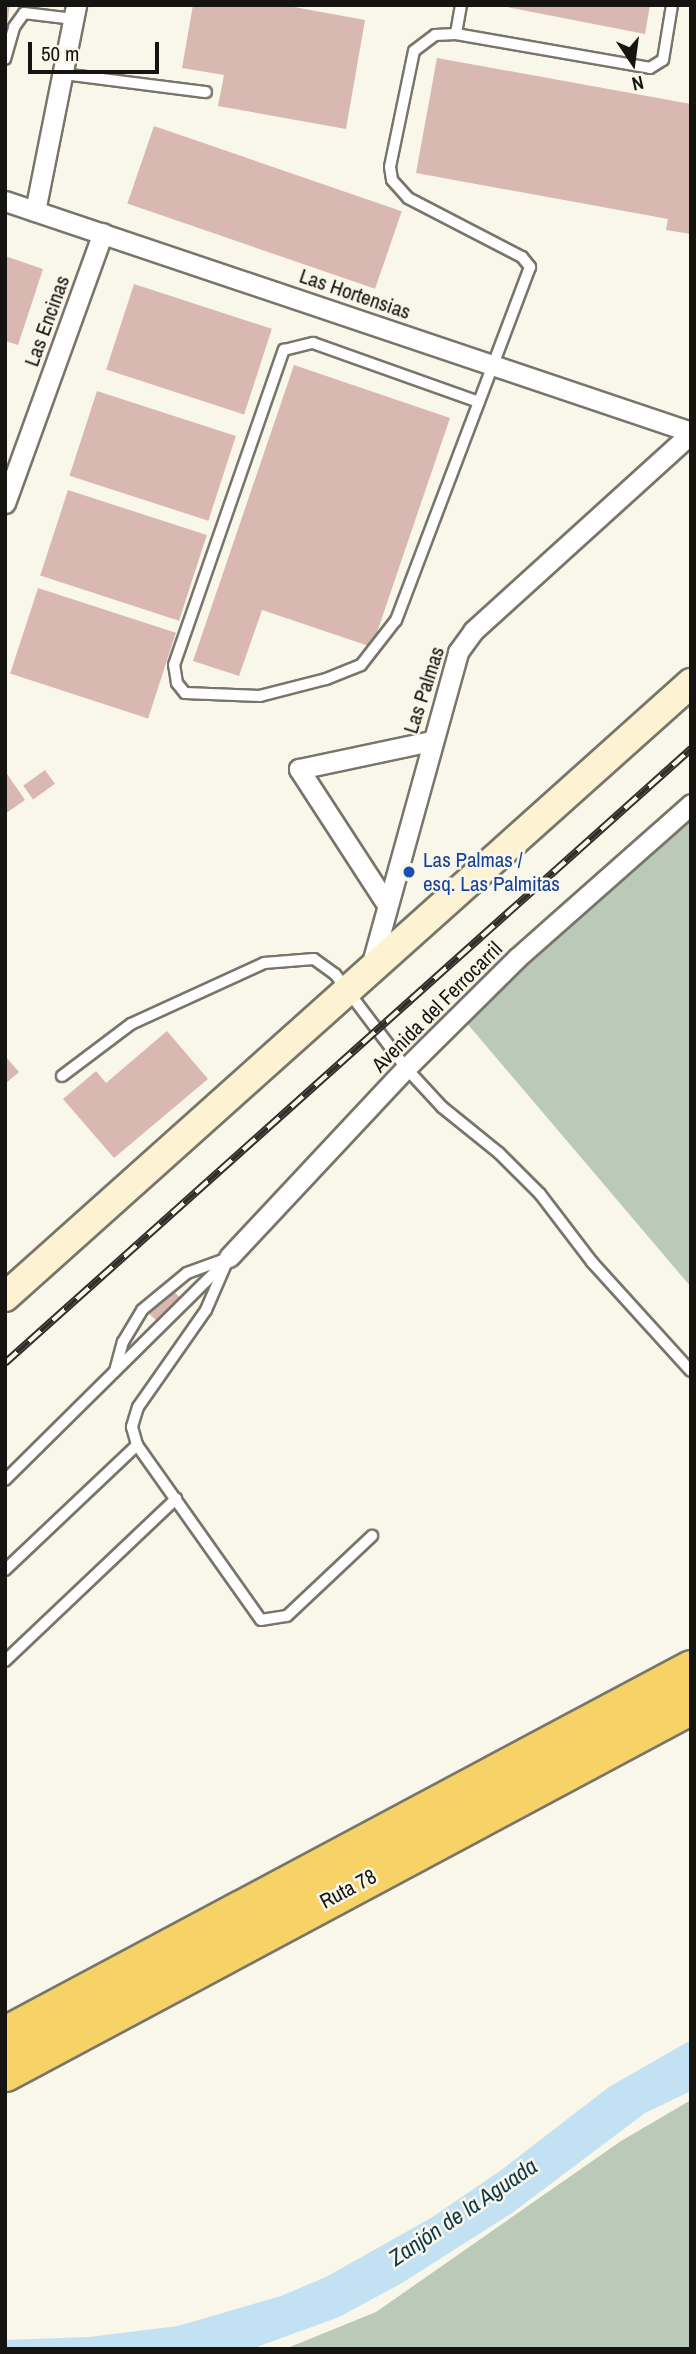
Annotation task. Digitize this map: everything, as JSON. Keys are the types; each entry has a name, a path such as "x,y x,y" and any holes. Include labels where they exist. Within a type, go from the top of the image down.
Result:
{"highway":[{"name":"Ruta 78","path":"5,2035 691,1669"},
{"name":"Ruta 78","path":"5,2072 691,1705"}],"main road":[{"path":"5,1297 691,683"}],"street":[{"path":"35,211 75,12"},
{"name":"Las Hortensias","path":"5,201 691,432"},
{"name":"Las Encinas","path":"5,503 103,233"},
{"name":"Las Palmas","path":"370,970 386,903 454,663 473,631 691,432"},
{"path":"386,903 299,769 431,741"},
{"name":"Avenida del Ferrocarril","path":"229,1257 406,1069 517,958 691,804"}],"lane":[{"path":"456,34 461,5"},
{"path":"479,402 313,343 284,350 174,665 177,683 185,693 260,696 361,666 396,620 494,365 530,267 523,257 408,198 392,180 390,166 414,51 435,35 456,34 650,68 663,60 672,5"},
{"path":"5,59 14,27 24,13 75,12"},
{"path":"63,74 206,92"},
{"path":"62,1076 131,1024 264,963 314,959 335,974 406,1069 442,1107 520,1172 592,1262 691,1371"},
{"path":"115,1372 123,1342 142,1310 187,1273 229,1257"},
{"path":"5,1480 229,1257"},
{"path":"229,1257 206,1310 138,1407 132,1427 137,1446 261,1620 287,1616 372,1536"},
{"path":"5,1570 137,1446"},
{"path":"5,1661 176,1499"}],"green space":[{"path":"691,820 691,1287 465,1021"},
{"path":"691,2100 691,2349 285,2349 376,2312 621,2141"}],"water":[{"name":"Zanjón de la Aguada","path":"691,2040 691,2091 645,2113 512,2213 402,2283 339,2317 251,2349 5,2349 5,2340 89,2337 178,2326 281,2296 326,2277 431,2218 500,2171 609,2087"}],"building":[{"path":"5,5 10,5 7,26 5,26"},
{"path":"193,5 283,5 365,20 346,129 218,106 224,75 182,68"},
{"path":"497,5 650,5 645,34"},
{"path":"437,58 691,104 691,234 666,230 668,219 416,173"},
{"path":"154,126 402,211 375,289 127,204"},
{"path":"5,256 43,269 18,345 5,341"},
{"path":"134,284 272,329 244,414 106,370"},
{"path":"294,365 450,418 372,647 262,610 239,676 193,661"},
{"path":"97,391 236,436 208,521 69,476"},
{"path":"68,490 207,535 179,621 40,576"},
{"path":"38,588 176,633 148,718 10,674"},
{"path":"45,770 55,784 33,800 23,786"},
{"path":"5,771 25,800 5,814"},
{"path":"167,1031 208,1079 114,1158 63,1099 96,1071 106,1083"},
{"path":"5,1056 19,1072 5,1084"},
{"path":"171,1289 183,1300 160,1324 148,1313"}],"railway":[{"path":"5,1363 691,749"}],"place":[{"name":"Las Palmas / esq. Las Palmitas","path":"409,872"}]}
